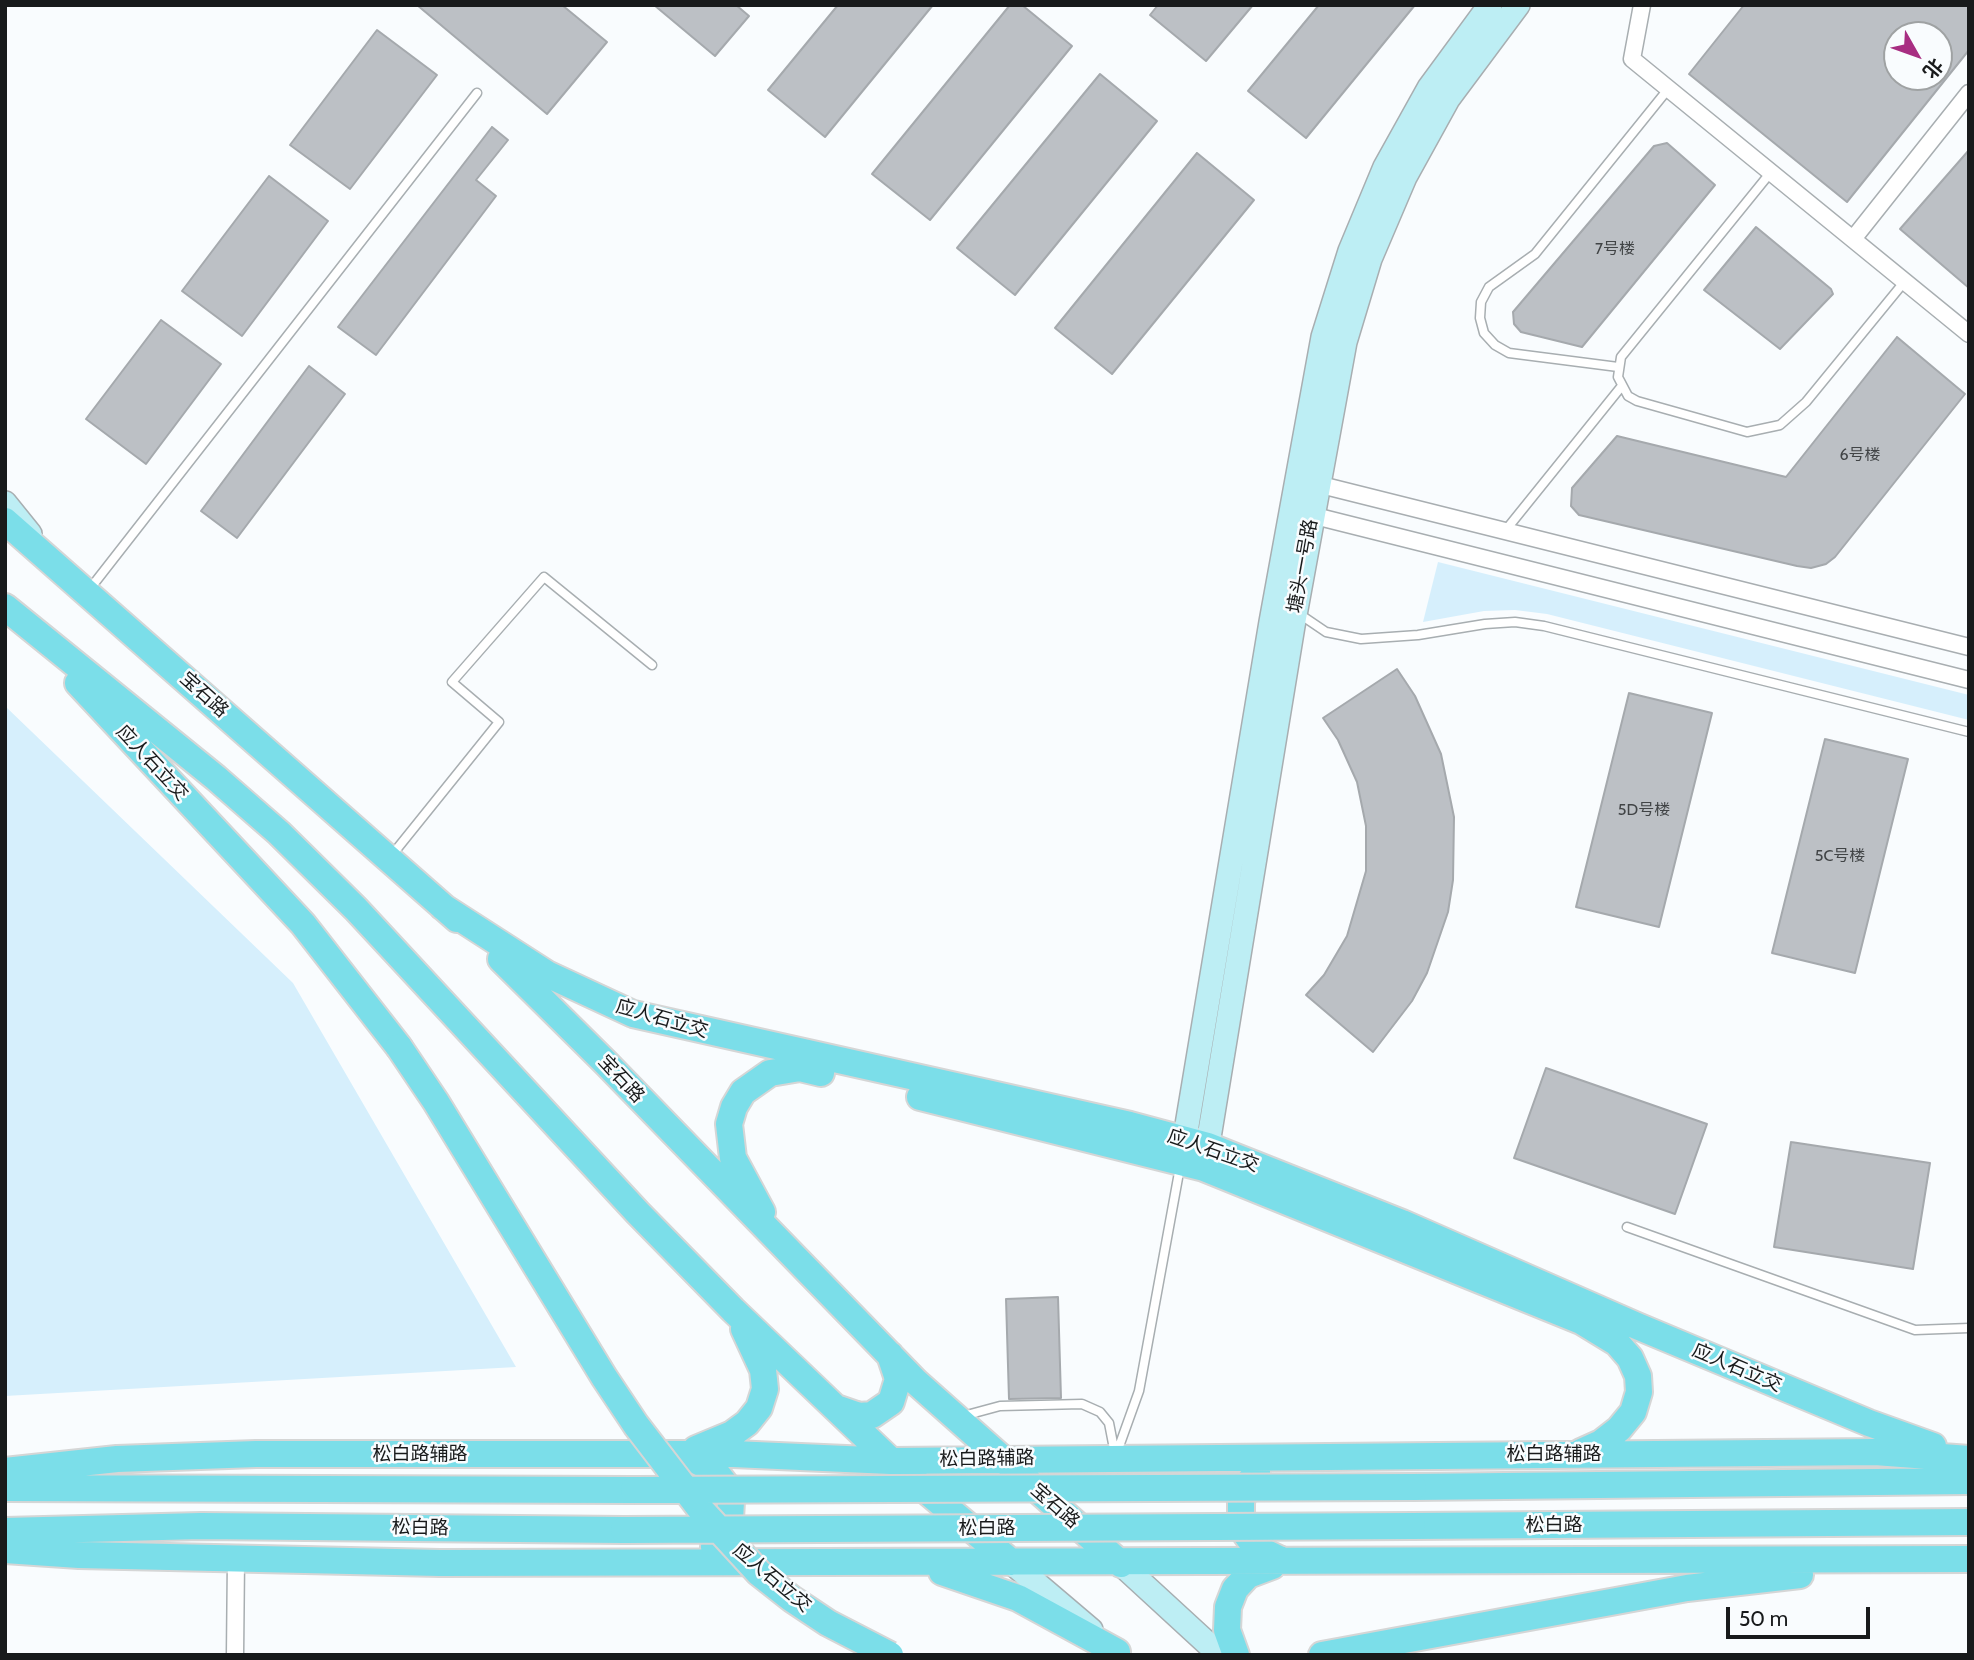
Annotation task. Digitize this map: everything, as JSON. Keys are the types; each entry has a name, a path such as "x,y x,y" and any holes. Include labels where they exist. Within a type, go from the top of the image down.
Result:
{"main road":[{"name":"宝石路","path":"5,521 443,907 576,1031 890,1355 1000,1458 1121,1564"},
{"name":"应人石立交","path":"9,610 303,925 399,1047 436,1102 604,1377 636,1425 702,1511 760,1573 792,1600 828,1623 890,1655"},
{"path":"9,610 216,778 279,833 356,909 638,1213 733,1310 891,1461 1011,1562"},
{"name":"应人石立交","path":"443,907 547,974 633,1014 1194,1153 1402,1223 1869,1423 1969,1457"},
{"path":"795,1259 753,1197 733,1158 729,1141 729,1124 743,1092 756,1080 777,1071 813,1070 1194,1153 1581,1321 1616,1343 1630,1358 1638,1376 1639,1392 1633,1412 1619,1429 1601,1443 1575,1454"},
{"path":"681,1453 732,1434 747,1423 759,1408 765,1390 763,1370 733,1310"},
{"path":"835,1407 859,1416 883,1410 891,1402 898,1379 890,1355"},
{"name":"松白路辅路","path":"5,1471 117,1459 191,1455 681,1453 891,1461 1875,1452 1969,1457"},
{"path":"675,1564 693,1560 712,1550 724,1536 730,1519 731,1501 725,1484 714,1470 681,1453"},
{"path":"1288,1563 1270,1558 1256,1548 1246,1534 1241,1518 1241,1501 1247,1485 1258,1471 1289,1456"},
{"name":"松白路","path":"5,1488 634,1490 1413,1487 1969,1481"},
{"name":"松白路","path":"5,1531 201,1526 624,1530 1969,1522"},
{"path":"5,1550 79,1555 236,1559 675,1564 1969,1559"},
{"path":"1322,1655 1687,1588 1925,1561"},
{"path":"1236,1655 1227,1630 1227,1607 1235,1589 1248,1575 1262,1568 1288,1563"},
{"path":"913,1564 970,1580 1018,1598 1119,1653"}],"street":[{"name":"塘头一号路","path":"1307,482 1323,337 1367,207 1401,136 1429,88 1490,5"},
{"name":"塘头一号路","path":"1194,1153 1301,513 1345,342 1387,215 1448,99 1518,5"},
{"path":"1642,5 1632,59 1969,334"},
{"path":"1853,239 1969,93"},
{"path":"1307,482 1969,647"},
{"path":"5,503 52,561"},
{"name":"塘头一号路","path":"1194,1153 1295,611 1301,513"},
{"path":"1301,513 1969,680"},
{"path":"235,1655 236,1559"},
{"path":"1011,1562 1119,1653"},
{"name":"宝石路","path":"1121,1564 1220,1655"}],"lane":[{"path":"1618,367 1509,352 1494,345 1485,333 1480,318 1481,302 1489,287 1535,254 1669,88"},
{"path":"87,592 477,93"},
{"path":"1771,172 1621,357 1618,367 1621,387 1637,401 1747,432 1780,425 1806,402 1905,281"},
{"path":"1505,531 1621,387"},
{"path":"388,860 499,722 453,682 544,577 652,665"},
{"path":"1295,611 1326,632 1362,639 1430,634 1485,624 1515,622 1544,626 1969,732"},
{"path":"1115,1457 1139,1391 1194,1153"},
{"path":"1627,1227 1915,1330 1969,1328"},
{"path":"956,1418 1000,1406 1082,1404 1100,1412 1109,1423 1115,1457"}],"shaded area":[{"path":"1438,562 1969,695 1969,720 1547,614 1515,610 1484,611 1423,622"},
{"path":"5,706 293,983 516,1367 5,1396"}],"building":[{"path":"417,5 562,5 607,42 547,114"},
{"path":"654,5 736,5 749,16 715,56"},
{"path":"838,5 933,5 825,137 768,90"},
{"path":"1010,5 1022,5 1072,46 930,220 872,174"},
{"path":"1158,5 1253,5 1206,61 1150,15"},
{"path":"1319,5 1415,5 1306,138 1248,91"},
{"path":"1744,5 1969,5 1969,50 1953,70 1953,21 1883,21 1883,91 1936,91 1847,202 1689,74"},
{"path":"377,30 437,75 350,189 290,145"},
{"path":"1100,74 1157,121 1015,295 957,248"},
{"path":"492,127 508,140 476,180 496,196 376,355 338,327"},
{"path":"1667,143 1715,185 1582,347 1521,332 1514,324 1513,312 1654,146"},
{"path":"1969,150 1969,288 1900,229"},
{"path":"1197,153 1254,200 1112,374 1055,328"},
{"path":"269,176 328,221 242,336 182,291"},
{"path":"1756,227 1831,289 1833,294 1780,349 1704,290"},
{"path":"161,320 221,364 146,464 86,419"},
{"path":"1897,337 1965,394 1835,557 1826,564 1811,568 1797,566 1579,515 1571,506 1572,488 1617,436 1786,477"},
{"path":"309,366 345,394 237,538 201,511"},
{"path":"1397,669 1415,696 1441,754 1454,817 1453,880 1448,912 1427,973 1412,1001 1373,1052 1306,995 1324,975 1347,936 1366,871 1366,826 1357,782 1338,740 1323,718"},
{"path":"1629,693 1712,713 1659,927 1576,907"},
{"path":"1825,739 1908,759 1855,973 1772,953"},
{"path":"1546,1068 1707,1124 1675,1214 1514,1158"},
{"path":"1791,1142 1930,1163 1913,1269 1774,1247"},
{"path":"1058,1297 1061,1398 1009,1399 1006,1299"}]}
